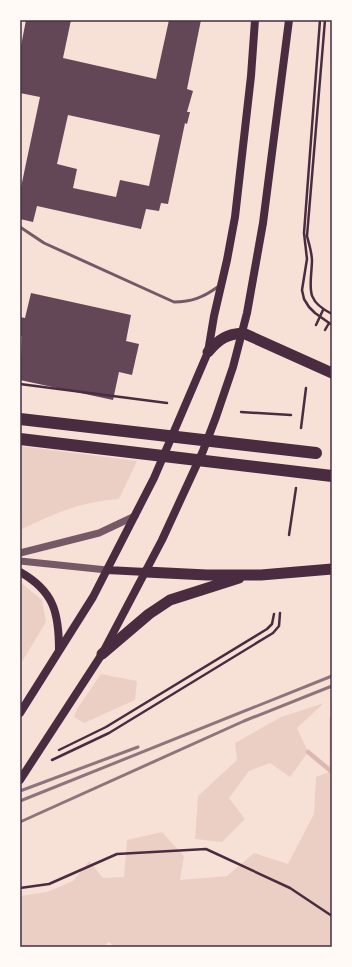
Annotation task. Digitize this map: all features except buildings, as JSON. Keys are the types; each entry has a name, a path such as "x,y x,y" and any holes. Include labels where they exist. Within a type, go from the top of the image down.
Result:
{"highway":[{"path":"208,352 217,341 229,334 243,333 332,373"},
{"path":"20,419 316,453"},
{"path":"20,439 332,476"},
{"path":"146,572 250,575 332,568"},
{"path":"102,654 149,614 170,600 250,575"}],"main road":[{"path":"20,713 93,597 154,478 208,352 234,217 251,76 255,20"},
{"path":"20,780 102,654 146,572 190,480 216,417 243,333 263,223 289,20"},
{"path":"107,570 146,572"},
{"path":"20,572 41,587 50,598 56,612 59,626 59,651"}],"street":[{"path":"20,553 99,533 135,516"},
{"path":"20,560 107,570"}],"lane":[{"path":"20,227 44,243 174,302 189,302 199,299 222,284"}],"path":[{"path":"320,20 304,233 308,259 302,290 304,299 309,307 319,317 330,324 325,330"},
{"path":"325,20 307,236 312,259 310,291 317,305 323,310 332,314"},
{"path":"316,325 323,310"},
{"path":"20,384 167,403"},
{"path":"301,428 306,388"},
{"path":"241,412 291,415"},
{"path":"289,535 296,488"},
{"path":"52,760 109,733 273,633 279,626 280,613"},
{"path":"59,750 106,727 267,629 272,624 274,614"},
{"path":"20,888 49,884 117,854 206,849 290,888 332,916"}],"shaded area":[{"path":"20,446 137,461 119,499 105,500 68,509 20,530"},
{"path":"20,582 42,600 46,622 20,665"},
{"path":"101,674 137,681 135,700 84,723 74,717 77,709"},
{"path":"324,703 297,728 308,752 290,777 270,763 249,771 229,798 245,819 222,842 195,839 198,796 237,760 235,743 281,717"},
{"path":"332,715 332,947 115,947 109,942 103,947 20,947 20,896 47,892 73,881 89,861 103,878 124,877 127,840 162,832 184,856 180,880 227,876 254,853 288,864 314,814 316,777 329,772 329,718"}],"waterway":[{"path":"308,752 332,772"}],"railway":[{"path":"20,801 332,676"},
{"path":"20,822 244,721 332,686"},
{"path":"20,791 138,747"}]}
